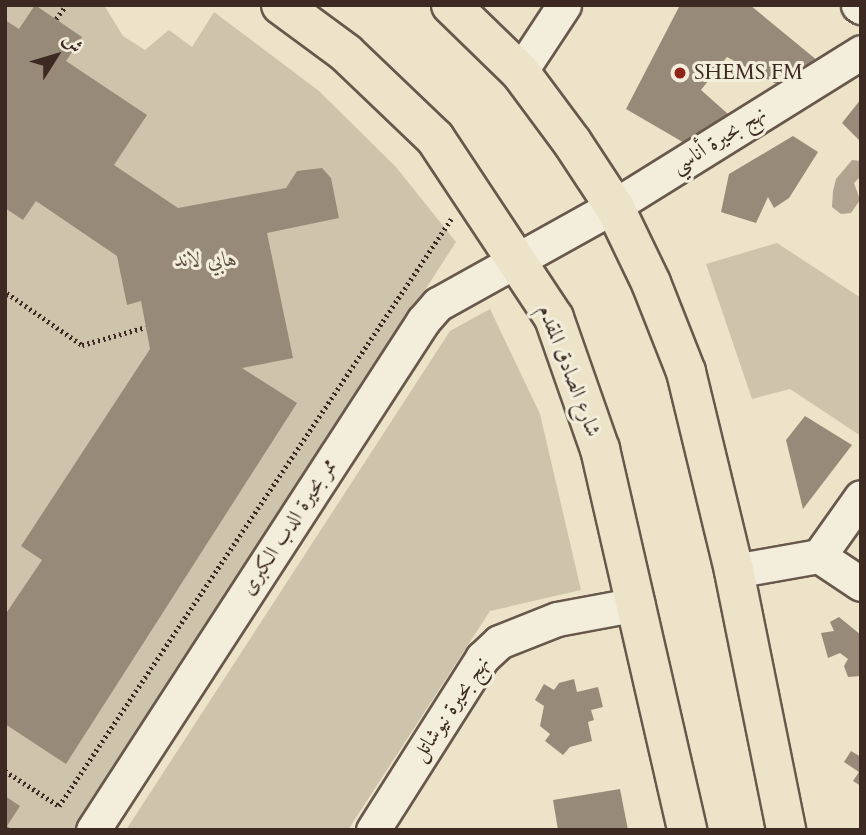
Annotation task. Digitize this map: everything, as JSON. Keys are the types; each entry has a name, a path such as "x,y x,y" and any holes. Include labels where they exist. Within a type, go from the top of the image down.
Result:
{"main road":[{"name":"شارع الصادق المقدم","path":"281,5 346,53 435,138 554,318 595,436 638,604 687,830"},
{"path":"451,5 520,72 614,206 652,283 686,372 734,572 786,830"}],"street":[{"path":"520,72 564,5"},
{"name":"نهج بحيرة أناسي","path":"518,261 614,206 861,52"},
{"name":"ممر بحيرة الدب الكبرى","path":"93,830 423,321 454,292 518,261"},
{"path":"734,572 819,556 861,497"},
{"path":"819,556 861,584"},
{"name":"نهج بحيرة نيوشاتل","path":"373,830 482,658 499,642 557,619 638,604"}],"path":[{"path":"56,19 66,5"},
{"path":"5,771 59,806 444,227"},
{"path":"5,296 8,293 82,345 146,327"}],"green space":[{"name":"هابي لاند","path":"5,5 104,5 123,36 145,50 169,30 192,47 214,12 319,91 396,167 456,242 77,830 5,830"},
{"path":"777,243 861,298 861,436 790,389 752,399 706,264"},
{"path":"490,309 540,414 581,590 490,611 348,830 126,830 450,331"}],"shaded area":[{"path":"852,160 861,161 861,176 854,183 860,200 851,213 841,214 832,207 833,191 836,179"}],"building":[{"path":"35,5 82,37 66,61 147,115 114,165 178,208 286,188 297,171 322,168 331,178 339,218 267,233 293,358 242,368 297,403 66,764 5,724 5,615 42,560 21,546 150,349 141,301 127,305 117,256 36,201 23,220 5,208 5,20 19,29"},
{"name":"SHEMS FM","path":"680,5 750,5 818,61 778,85 727,57 701,90 728,114 693,148 626,109"},
{"path":"861,99 861,142 842,123"},
{"path":"793,136 818,152 789,198 774,208 768,197 756,223 721,212 729,174"},
{"path":"805,416 852,445 803,509 786,440"},
{"path":"839,617 861,635 860,676 848,677 844,666 848,659 840,653 828,658 821,633 834,631 830,622"},
{"path":"574,679 577,692 598,687 603,707 591,710 594,720 588,722 592,741 570,747 563,755 545,741 550,734 540,726 544,706 535,700 544,684 554,690 559,683"},
{"path":"851,751 861,757 861,786 853,781 859,772 844,762"},
{"path":"620,789 628,830 558,830 553,800"},
{"path":"5,796 20,806 7,826 12,830 5,830"}],"place":[{"name":"SHEMS FM","path":"680,73"}]}
